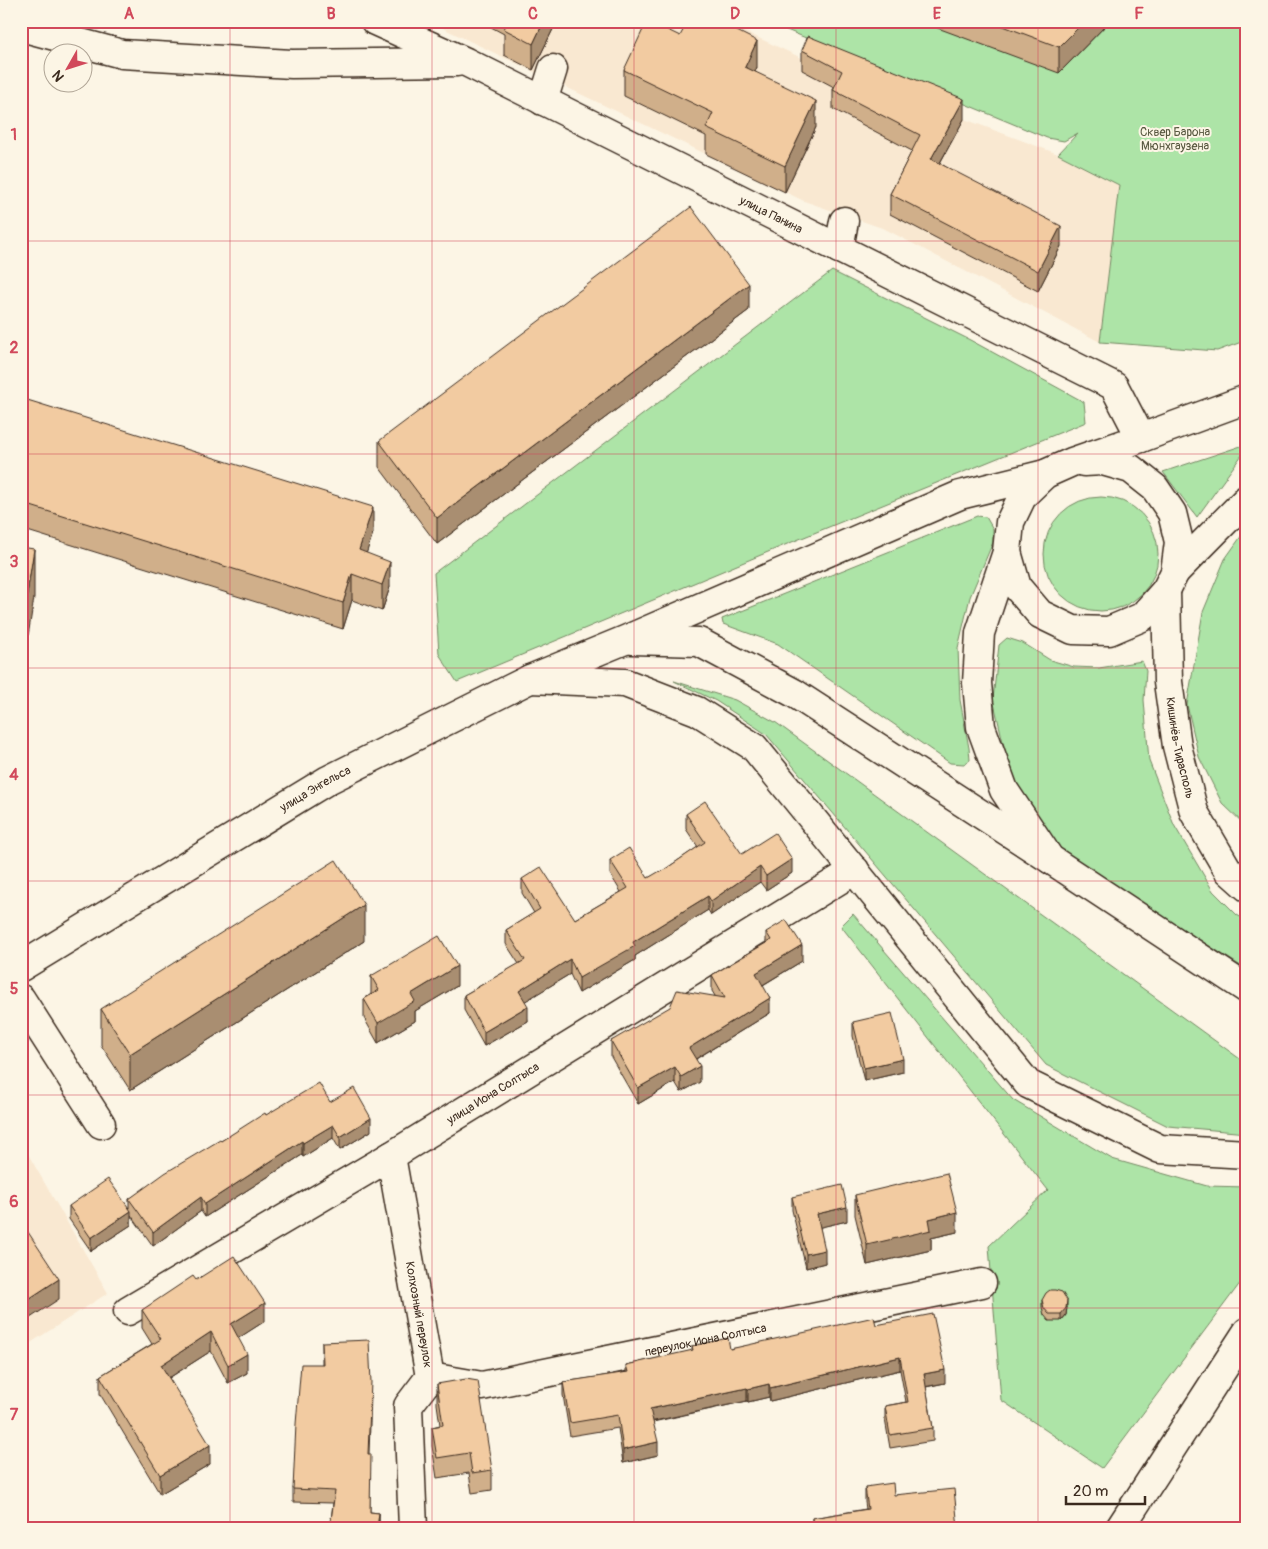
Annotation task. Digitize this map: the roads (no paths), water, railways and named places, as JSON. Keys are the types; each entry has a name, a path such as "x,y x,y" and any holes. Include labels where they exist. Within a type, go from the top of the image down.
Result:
{"street":[{"name":"улица Панина","path":"375,21 466,62 1114,386 1142,438"},
{"path":"21,27 122,54 292,64 466,62"},
{"path":"543,101 553,69"},
{"path":"839,249 844,221"},
{"path":"1050,859 1004,790 981,727 977,683 980,633 1007,552 1010,522 1023,495 1045,474 1072,462 1142,438 1247,398"},
{"path":"1072,462 1102,461 1131,469 1155,488 1172,513 1177,535 1178,542 1171,581"},
{"name":"улица Энгельса","path":"21,967 328,780 530,679 625,640 960,495 1045,474"},
{"path":"1007,552 1017,587 1040,614 1073,630 1109,631 1142,617 1171,581 1247,499"},
{"name":"Кишинёв-Тирасполь","path":"1171,581 1168,682 1176,746 1194,812 1228,870 1247,887"},
{"path":"625,640 699,642 794,693 1247,989"},
{"path":"530,679 625,683 697,711 754,747 1028,1084 1160,1148 1247,1154"},
{"name":"улица Иона Солтыса","path":"128,1311 391,1156 855,870"},
{"path":"21,998 101,1124"},
{"name":"Колхозный переулок","path":"391,1156 430,1377 408,1406 413,1528"},
{"name":"переулок Иона Солтыса","path":"430,1377 482,1386 982,1283"},
{"path":"1120,1528 1247,1332"}],"park label":[{"name":"Сквер Барона Мюнхгаузена","path":"1175,139"}]}
